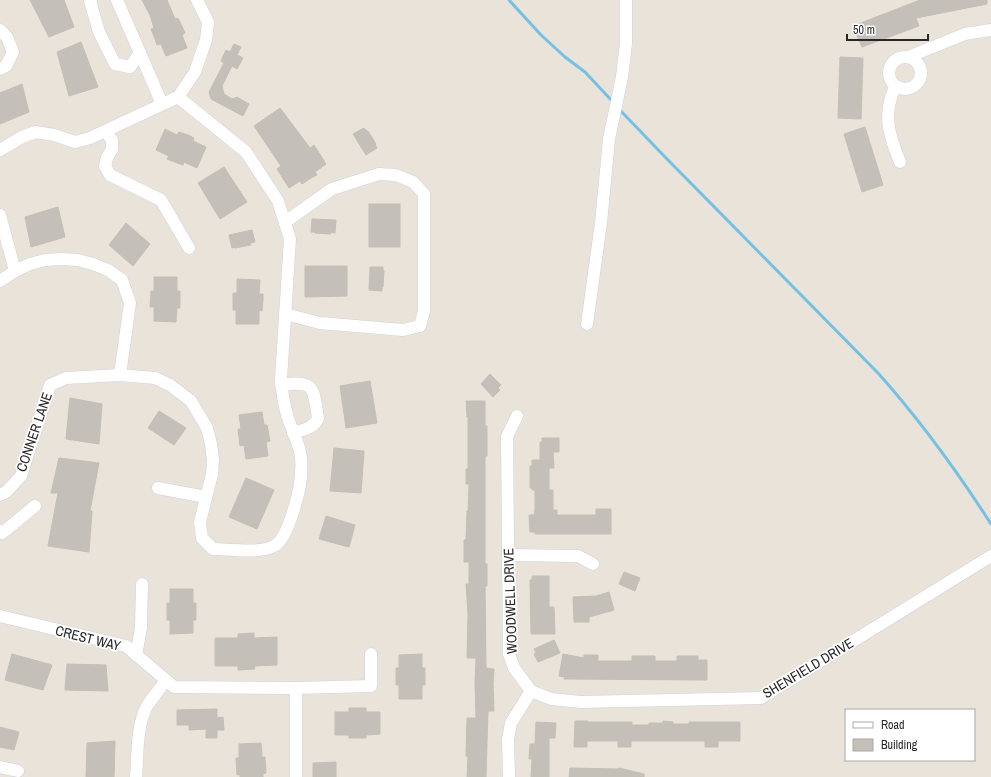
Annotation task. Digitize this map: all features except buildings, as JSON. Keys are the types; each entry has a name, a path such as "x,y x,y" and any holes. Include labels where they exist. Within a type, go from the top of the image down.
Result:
{"street":[{"path":"91,0 90,1 99,32 115,64 130,67 140,53"},
{"path":"117,0 162,104"},
{"path":"0,150 22,137 36,132 54,135 74,142 90,138 178,96 195,72 206,40 208,22 198,0"},
{"path":"587,324 601,224 609,139 622,77 626,43 626,0"},
{"path":"0,30 7,37 13,52 6,66 0,68"},
{"path":"908,57 914,59 921,67 921,78 910,88 900,89 891,83 888,72 889,66 897,58 908,57 965,34 991,30"},
{"path":"896,87 890,97 888,108 890,135 900,162"},
{"path":"178,96 246,152 278,201 290,240 286,314 281,362 281,385 283,399 293,433 317,422 318,418 313,390 303,383 281,385"},
{"path":"105,130 112,140 112,149 105,166 110,175 161,200 189,248"},
{"path":"285,222 332,189 380,174 396,176 413,182 424,194 424,311 420,326 403,330 320,323 286,314"},
{"path":"0,215 15,271"},
{"path":"0,281 15,271 30,264 46,260 67,259 94,264 108,270 122,280 130,303 120,375"},
{"name":"CONNER LANE","path":"0,496 6,492 21,476 50,385 66,378 120,375 155,378 170,384 191,401 207,428 213,460 212,474 200,522 202,538 213,549 262,549 274,546 281,540 288,527 298,498 302,481 301,457 293,433"},
{"name":"WOODWELL DRIVE","path":"517,416 507,437 509,654 514,668 531,691"},
{"path":"158,488 206,497"},
{"path":"0,531 2,533 35,506"},
{"path":"508,555 578,556 593,564"},
{"name":"SHENFIELD DRIVE","path":"531,691 551,699 581,702 761,698 991,556"},
{"path":"136,655 141,628 142,584"},
{"name":"CREST WAY","path":"0,616 126,646 174,687 296,688 371,686 371,654"},
{"path":"136,777 138,738 141,722 147,706 166,680"},
{"path":"296,688 296,777"},
{"path":"509,777 508,739 511,723 531,691"},
{"path":"0,767 18,771"}],"waterway":[{"path":"509,0 541,35 565,57 585,72 613,102"},
{"path":"618,108 878,373 938,446 991,524"}]}
